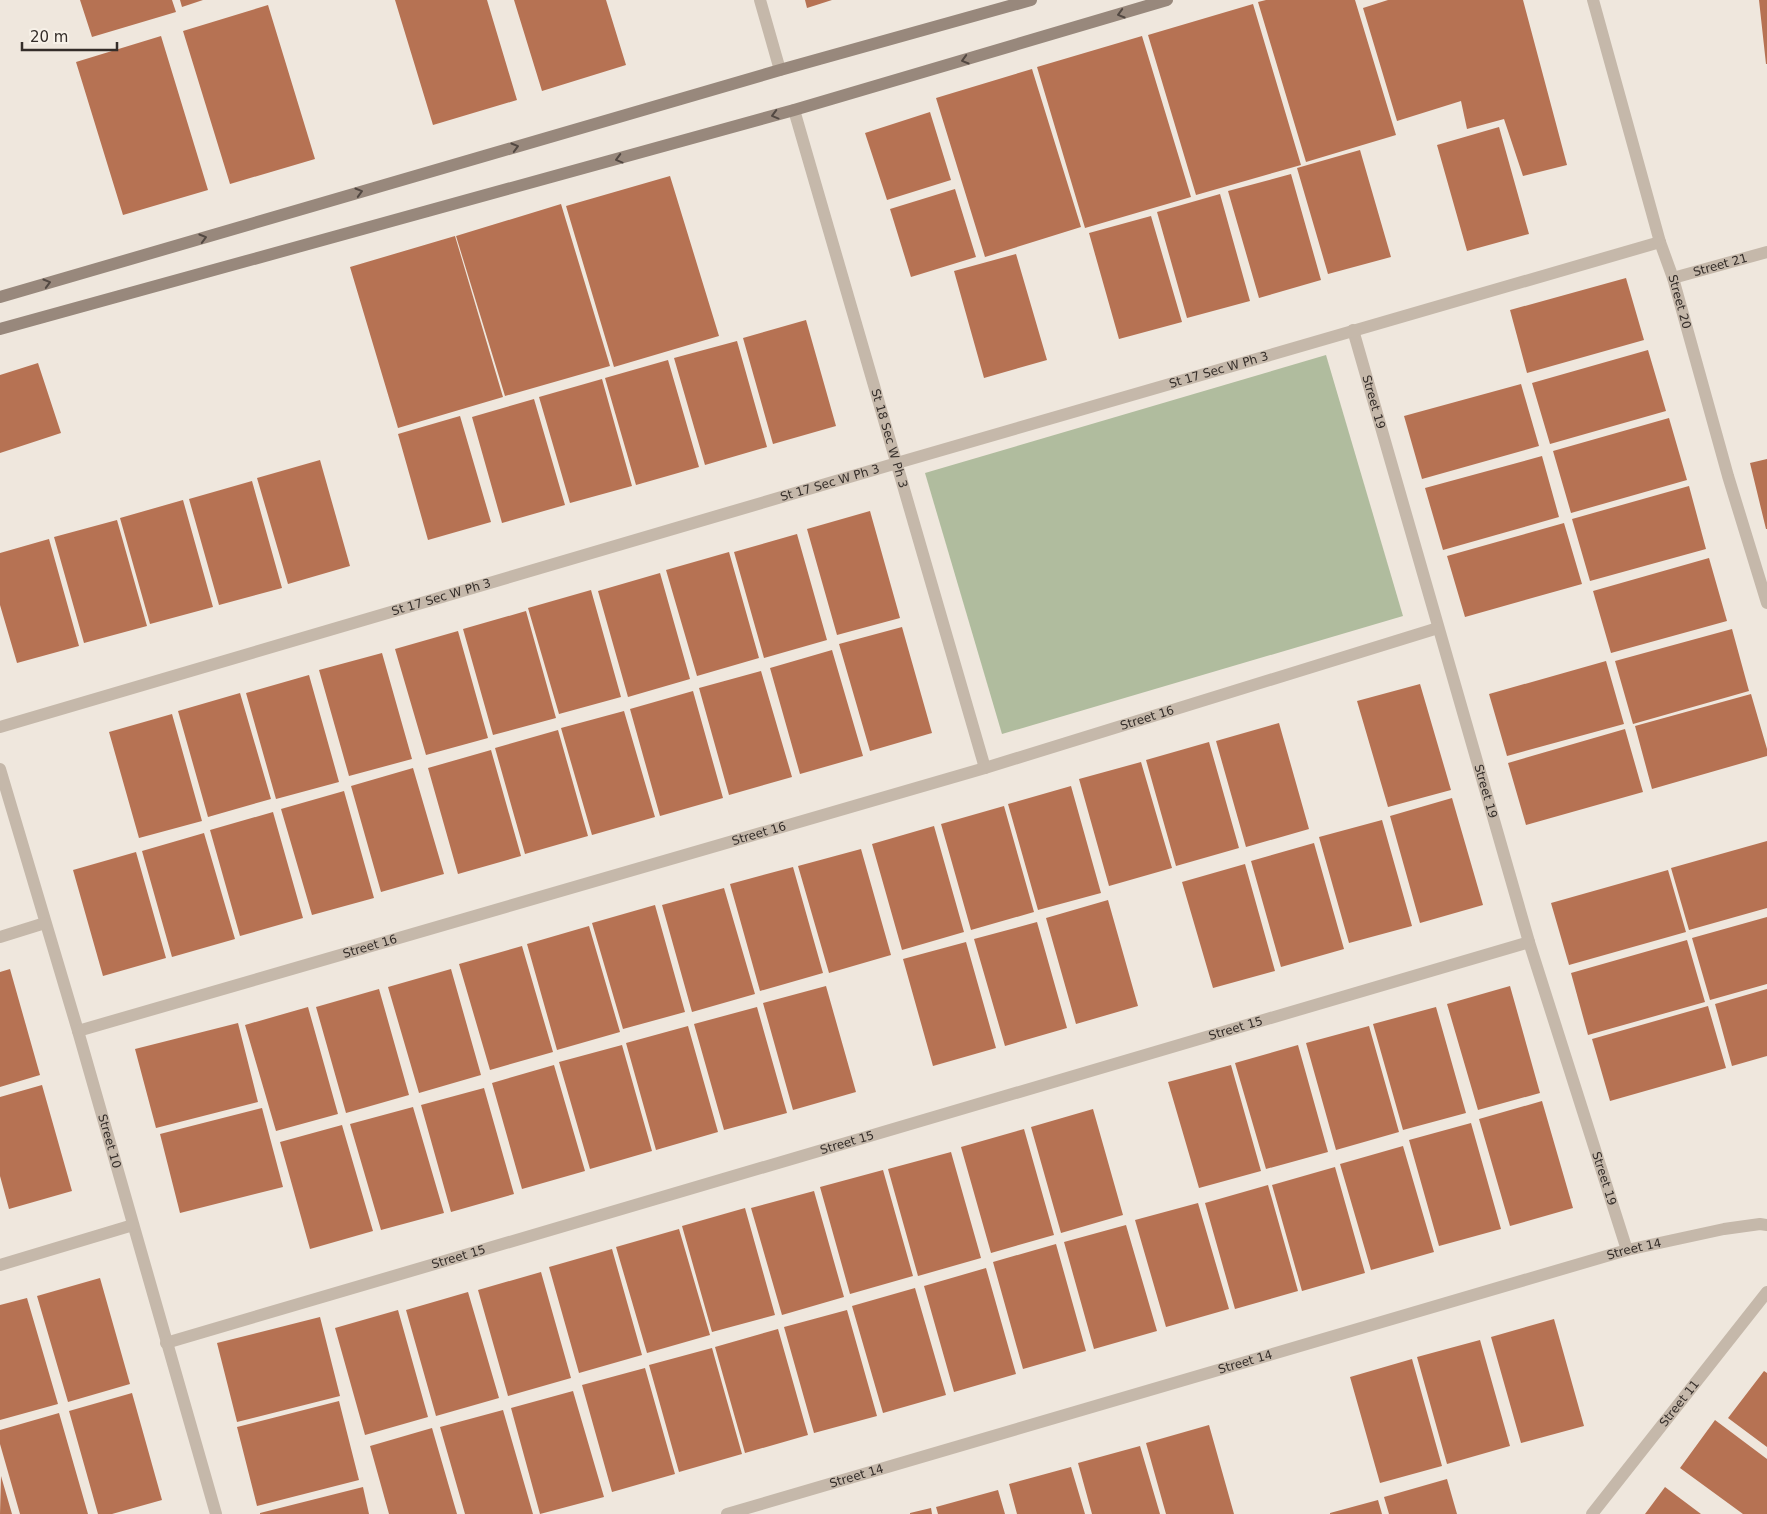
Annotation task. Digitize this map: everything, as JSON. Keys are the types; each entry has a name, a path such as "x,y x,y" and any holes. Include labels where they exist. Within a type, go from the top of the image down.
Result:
{"main road":[{"path":"0,297 780,70 1031,0"},
{"path":"0,329 794,110 1167,0"}],"street":[{"path":"760,0 780,70"},
{"name":"Street 20","path":"1593,0 1660,242 1673,278 1728,476 1767,603"},
{"name":"St 18 Sec W Ph 3","path":"794,110 985,768"},
{"name":"St 17 Sec W Ph 3","path":"0,727 897,463 1660,242"},
{"name":"Street 21","path":"1673,278 1767,252"},
{"name":"Street 19","path":"1353,330 1529,942 1627,1250"},
{"name":"Street 16","path":"78,1031 985,768 1438,628"},
{"name":"Street 10","path":"0,769 78,1031 216,1514"},
{"path":"0,936 45,922"},
{"name":"Street 15","path":"166,1343 1529,942"},
{"name":"Street 14","path":"727,1514 1627,1250 1724,1229 1760,1224 1767,1225"},
{"path":"0,1265 132,1225"},
{"name":"Street 11","path":"1592,1514 1767,1292"}],"green space":[{"path":"1326,355 1403,616 1002,734 925,473"}],"building":[{"path":"80,0 172,0 176,12 92,37"},
{"path":"180,0 203,0 182,7"},
{"path":"395,0 487,0 517,100 433,125"},
{"path":"514,0 606,0 626,65 542,91"},
{"path":"805,0 832,0 807,8"},
{"path":"1266,0 1355,0 1396,135 1306,162 1258,2"},
{"path":"1388,0 1523,0 1567,165 1523,176 1504,119 1467,129 1461,101 1397,121 1363,8"},
{"path":"1759,0 1767,0 1767,64 1766,64"},
{"path":"1253,4 1301,165 1196,195 1148,35"},
{"path":"268,5 315,159 230,184 183,31"},
{"path":"161,36 208,190 123,215 76,62"},
{"path":"1142,36 1191,197 1085,228 1037,67"},
{"path":"1032,69 1081,227 985,257 936,98"},
{"path":"930,112 951,180 887,200 865,133"},
{"path":"1499,127 1529,234 1467,251 1437,145"},
{"path":"1360,150 1391,257 1328,274 1297,168"},
{"path":"1291,174 1321,280 1259,298 1228,191"},
{"path":"670,176 719,336 614,367 566,206"},
{"path":"955,189 976,257 911,277 890,209"},
{"path":"1220,194 1250,301 1187,318 1157,212"},
{"path":"561,204 610,366 505,396 456,236"},
{"path":"1151,216 1182,322 1119,339 1089,233"},
{"path":"455,236 503,397 398,428 350,267"},
{"path":"1016,254 1047,360 984,378 954,271"},
{"path":"1626,278 1644,340 1527,373 1510,310"},
{"path":"806,320 836,426 773,444 743,338"},
{"path":"737,341 767,447 705,465 674,358"},
{"path":"1648,350 1666,411 1550,444 1532,383"},
{"path":"668,360 699,467 636,485 605,378"},
{"path":"38,363 61,433 0,453 0,375"},
{"path":"602,379 632,486 570,503 539,397"},
{"path":"1521,384 1539,446 1422,479 1404,416"},
{"path":"534,399 565,505 502,523 472,417"},
{"path":"460,416 491,522 428,540 398,434"},
{"path":"1669,418 1687,480 1571,513 1553,451"},
{"path":"1542,456 1559,517 1443,550 1425,488"},
{"path":"1767,459 1767,529 1766,529 1750,463"},
{"path":"320,460 350,566 288,584 257,478"},
{"path":"252,481 282,588 219,605 189,499"},
{"path":"1689,486 1706,549 1590,581 1572,519"},
{"path":"183,500 213,607 150,624 120,518"},
{"path":"870,511 900,618 837,635 807,529"},
{"path":"117,520 147,626 84,643 54,537"},
{"path":"1564,523 1582,584 1465,617 1447,556"},
{"path":"797,534 827,640 764,658 734,552"},
{"path":"49,539 79,646 17,663 0,605 0,553"},
{"path":"729,552 759,658 697,676 666,570"},
{"path":"1709,558 1727,621 1611,653 1593,591"},
{"path":"660,573 690,679 628,697 598,591"},
{"path":"591,590 621,697 559,714 528,608"},
{"path":"526,611 556,718 493,735 463,629"},
{"path":"902,627 932,733 870,751 839,644"},
{"path":"1732,629 1749,691 1633,724 1615,661"},
{"path":"458,631 488,738 426,755 395,649"},
{"path":"832,650 863,756 800,774 770,668"},
{"path":"382,653 412,759 349,776 319,670"},
{"path":"1606,661 1624,724 1507,756 1489,694"},
{"path":"761,671 792,777 729,795 699,688"},
{"path":"309,675 339,782 276,799 246,693"},
{"path":"1420,684 1451,790 1388,807 1357,701"},
{"path":"693,691 723,798 660,816 630,709"},
{"path":"240,693 271,799 208,817 178,711"},
{"path":"1751,694 1767,749 1767,756 1652,789 1635,726"},
{"path":"624,711 655,817 592,835 561,728"},
{"path":"172,714 202,821 139,838 109,732"},
{"path":"1279,723 1309,829 1246,847 1216,741"},
{"path":"1625,729 1643,792 1526,825 1508,763"},
{"path":"558,730 588,836 525,854 495,748"},
{"path":"1209,742 1239,848 1176,866 1146,760"},
{"path":"491,750 521,856 458,874 428,768"},
{"path":"1141,762 1172,868 1109,886 1079,779"},
{"path":"413,768 444,874 381,892 351,786"},
{"path":"1071,786 1101,893 1038,910 1008,804"},
{"path":"344,791 374,898 312,915 281,809"},
{"path":"1452,798 1483,905 1420,923 1390,816"},
{"path":"1004,806 1034,912 971,930 941,824"},
{"path":"273,812 303,918 240,936 210,830"},
{"path":"1382,820 1412,926 1349,943 1319,837"},
{"path":"934,826 964,932 902,950 872,844"},
{"path":"204,833 235,939 172,957 142,851"},
{"path":"1767,841 1767,908 1689,930 1671,868"},
{"path":"1314,843 1344,949 1281,967 1251,861"},
{"path":"861,849 891,955 829,973 798,866"},
{"path":"136,852 166,958 103,976 73,870"},
{"path":"1245,864 1275,971 1213,988 1182,882"},
{"path":"793,867 823,973 760,991 730,884"},
{"path":"1668,870 1686,932 1569,965 1551,903"},
{"path":"724,888 755,994 692,1012 662,905"},
{"path":"1108,900 1138,1006 1076,1024 1046,918"},
{"path":"655,905 685,1012 623,1029 592,923"},
{"path":"1767,917 1767,984 1710,1000 1692,938"},
{"path":"1037,922 1067,1028 1005,1046 974,939"},
{"path":"589,926 620,1032 557,1050 527,944"},
{"path":"1687,940 1705,1002 1588,1035 1571,973"},
{"path":"966,942 996,1048 933,1066 903,959"},
{"path":"522,946 553,1052 490,1070 459,964"},
{"path":"10,969 40,1075 0,1087 0,972"},
{"path":"451,969 481,1075 419,1093 388,987"},
{"path":"826,986 856,1092 793,1110 763,1003"},
{"path":"1510,986 1540,1093 1478,1110 1447,1004"},
{"path":"379,989 409,1095 346,1113 316,1007"},
{"path":"1767,989 1767,1056 1732,1066 1715,1004"},
{"path":"1708,1006 1726,1068 1610,1101 1592,1039"},
{"path":"308,1007 338,1114 276,1131 245,1025"},
{"path":"757,1007 787,1113 724,1130 694,1024"},
{"path":"1436,1007 1466,1113 1403,1130 1373,1024"},
{"path":"238,1023 258,1102 156,1128 135,1049"},
{"path":"688,1026 718,1132 656,1150 626,1043"},
{"path":"1369,1026 1399,1132 1336,1150 1306,1043"},
{"path":"622,1045 652,1151 590,1169 559,1062"},
{"path":"1298,1045 1328,1152 1266,1169 1235,1063"},
{"path":"554,1065 585,1171 522,1189 492,1083"},
{"path":"1231,1065 1261,1171 1199,1188 1168,1082"},
{"path":"42,1085 72,1191 9,1209 0,1176 0,1097"},
{"path":"484,1088 514,1194 451,1212 421,1105"},
{"path":"1542,1101 1573,1208 1510,1226 1479,1119"},
{"path":"413,1107 444,1213 381,1230 350,1124"},
{"path":"262,1108 283,1187 180,1213 160,1134"},
{"path":"1093,1109 1123,1215 1061,1233 1031,1127"},
{"path":"1471,1123 1501,1229 1439,1246 1409,1140"},
{"path":"342,1125 373,1231 310,1249 280,1142"},
{"path":"1024,1129 1054,1235 991,1253 961,1147"},
{"path":"1403,1146 1434,1252 1371,1270 1340,1164"},
{"path":"951,1152 981,1258 918,1276 888,1169"},
{"path":"1335,1167 1365,1273 1302,1291 1272,1185"},
{"path":"883,1170 913,1276 850,1294 820,1187"},
{"path":"1268,1185 1298,1291 1235,1309 1205,1203"},
{"path":"814,1191 844,1297 782,1315 751,1208"},
{"path":"1198,1203 1229,1309 1166,1327 1135,1220"},
{"path":"745,1208 775,1315 712,1332 682,1226"},
{"path":"1126,1225 1157,1331 1094,1349 1064,1242"},
{"path":"679,1229 710,1335 647,1353 616,1247"},
{"path":"1056,1244 1086,1351 1023,1369 993,1262"},
{"path":"612,1249 642,1355 579,1373 549,1267"},
{"path":"986,1268 1016,1374 954,1392 924,1286"},
{"path":"541,1272 571,1378 508,1396 478,1290"},
{"path":"100,1278 130,1384 68,1402 37,1296"},
{"path":"915,1288 946,1395 883,1413 852,1306"},
{"path":"468,1292 499,1398 436,1416 406,1310"},
{"path":"27,1298 58,1404 0,1420 0,1305"},
{"path":"398,1310 428,1417 365,1435 335,1328"},
{"path":"847,1310 877,1416 814,1433 784,1327"},
{"path":"320,1317 340,1396 237,1422 217,1343"},
{"path":"1554,1319 1584,1426 1521,1443 1491,1337"},
{"path":"778,1329 808,1435 745,1453 715,1347"},
{"path":"1480,1340 1510,1446 1447,1464 1417,1357"},
{"path":"712,1348 742,1454 679,1472 649,1365"},
{"path":"1412,1359 1442,1466 1380,1483 1350,1377"},
{"path":"645,1368 675,1474 612,1492 582,1385"},
{"path":"1764,1371 1767,1373 1767,1447 1728,1418"},
{"path":"573,1391 604,1497 540,1514 511,1408"},
{"path":"132,1393 162,1500 112,1514 98,1514 69,1411"},
{"path":"339,1401 359,1480 257,1506 237,1427"},
{"path":"503,1410 533,1514 465,1514 440,1427"},
{"path":"59,1413 88,1514 20,1514 0,1444 0,1430"},
{"path":"1715,1420 1767,1459 1767,1514 1743,1514 1680,1468"},
{"path":"1209,1425 1234,1514 1166,1514 1146,1443"},
{"path":"432,1428 457,1514 389,1514 370,1446"},
{"path":"1140,1446 1160,1514 1092,1514 1078,1463"},
{"path":"1071,1467 1085,1514 1017,1514 1009,1484"},
{"path":"1,1476 12,1514 0,1514"},
{"path":"1447,1479 1457,1514 1389,1514 1384,1497"},
{"path":"363,1487 369,1514 260,1514 260,1513"},
{"path":"1665,1487 1701,1514 1645,1514"},
{"path":"998,1490 1005,1514 938,1514 936,1507"},
{"path":"1378,1500 1382,1514 1330,1514 1330,1513"},
{"path":"931,1508 932,1514 910,1514 910,1513"}]}
